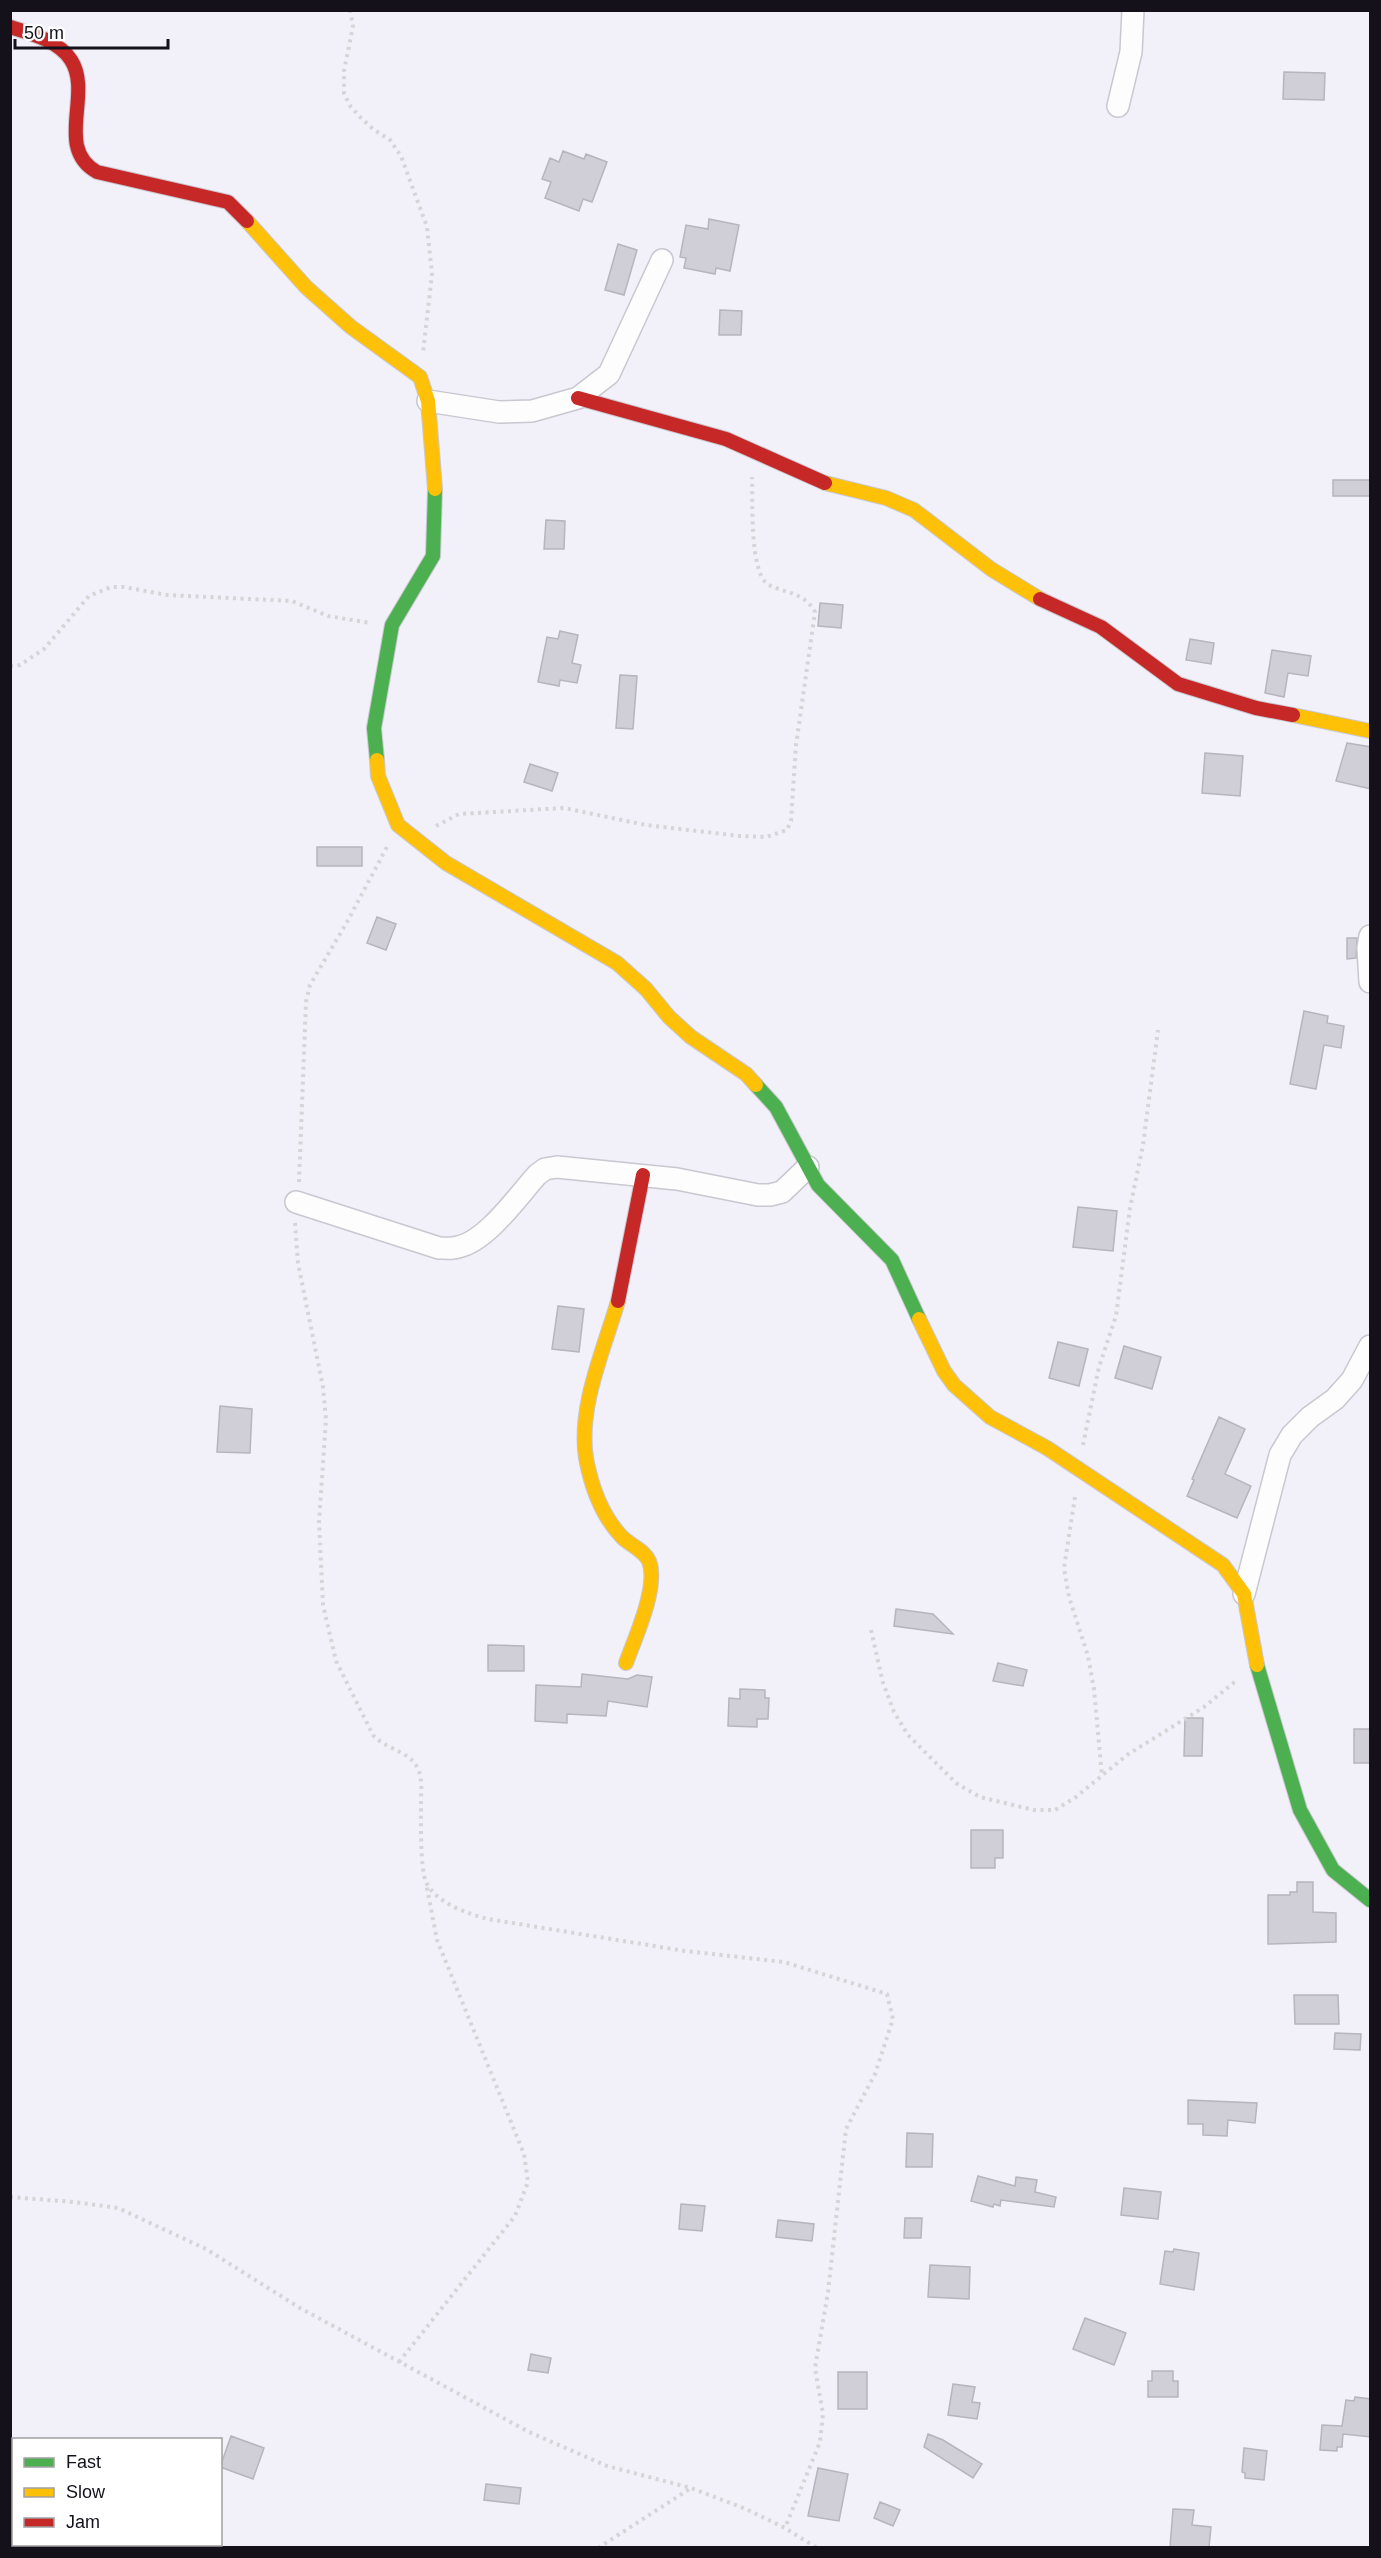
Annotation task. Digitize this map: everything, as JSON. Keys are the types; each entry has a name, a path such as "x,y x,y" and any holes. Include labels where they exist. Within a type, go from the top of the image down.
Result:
{"street":[{"path":"1118,106 1131,52 1133,10"},
{"path":"10,27 50,43 72,61 76,79 75,127 79,153 85,165 97,172 228,202 275,250 306,287 351,327 420,377 428,401 436,498 433,556 392,625 374,728 378,776 402,830 456,870 617,963 646,989 669,1017 691,1037 735,1065 758,1085 776,1107 808,1167 825,1192 892,1260 925,1333 944,1371 954,1384 990,1417 1079,1468 1127,1503 1208,1554 1223,1566 1244,1594"},
{"path":"428,401 499,412 532,411 578,398 609,374 662,260"},
{"path":"578,398 726,439 818,481 886,498 914,510 991,568 1038,598 1101,627 1178,684 1256,708 1371,731"},
{"path":"1371,936 1368,948 1371,982"},
{"path":"296,1202 439,1248 458,1247 471,1242 495,1223 545,1169 558,1167 643,1175 770,1195 782,1192 808,1167"},
{"path":"627,1663 651,1584 649,1563 640,1550 622,1538 606,1516 590,1473 585,1447 587,1420 620,1294 643,1175"},
{"path":"1371,1346 1352,1380 1335,1399 1310,1417 1292,1435 1280,1455 1244,1594 1257,1665 1300,1810 1333,1870 1371,1900"}],"path":[{"path":"350,10 354,26 344,71 344,94 351,107 362,119 390,140 401,156 427,227 432,274 420,377"},
{"path":"399,2362 515,2216 528,2182 524,2154 437,1940 421,1843 420,1775 416,1765 410,1759 380,1743 373,1735 336,1661 323,1605 319,1523 326,1419 323,1387 298,1263 295,1237 296,1202 301,1166 303,1029 306,1002 310,985 402,830 433,827 459,814 564,808 646,825 740,836 766,837 787,830 791,820 796,745 815,612 810,602 794,593 767,584 760,576 756,562 751,450"},
{"path":"10,666 20,665 44,649 89,596 111,587 124,587 167,596 292,601 328,616 357,622 392,625"},
{"path":"1102,1776 1094,1689 1088,1656 1069,1597 1064,1568 1079,1468 1099,1367 1116,1316 1130,1208 1143,1145 1158,1030"},
{"path":"871,1629 883,1683 894,1712 908,1735 956,1783 980,1797 1035,1810 1055,1810 1076,1797 1127,1755 1204,1707 1257,1665"},
{"path":"426,1882 440,1897 462,1912 488,1919 685,1951 784,1962 887,1994 893,2019 875,2074 846,2129 828,2292 815,2368 823,2414 820,2442 785,2528"},
{"path":"10,2197 117,2208 206,2249 300,2308 529,2432 597,2462 691,2488 746,2509 817,2547"},
{"path":"598,2547 691,2488"}],"building":[{"path":"1284,72 1325,73 1324,100 1283,99"},
{"path":"563,151 584,159 586,154 607,162 592,202 583,199 579,211 545,198 551,182 542,179 550,158 559,162"},
{"path":"709,219 739,225 730,271 716,268 715,274 684,268 686,258 680,257 686,225 708,229"},
{"path":"618,244 637,250 624,295 605,290"},
{"path":"720,310 742,311 741,335 719,335"},
{"path":"1333,480 1371,480 1371,496 1333,496"},
{"path":"546,520 565,521 564,549 544,549"},
{"path":"820,603 843,605 841,628 818,626"},
{"path":"560,631 578,635 572,663 581,665 577,683 560,680 559,686 538,682 547,637 558,639"},
{"path":"1190,639 1214,643 1211,664 1186,660"},
{"path":"1272,650 1311,656 1308,676 1288,673 1284,697 1265,693"},
{"path":"620,675 637,676 633,729 616,728"},
{"path":"1347,743 1371,747 1371,789 1336,781"},
{"path":"1205,753 1243,756 1240,796 1202,793"},
{"path":"530,764 558,773 552,791 524,782"},
{"path":"317,847 362,847 362,866 317,866"},
{"path":"377,917 396,924 386,950 367,943"},
{"path":"1347,938 1357,938 1356,958 1347,959"},
{"path":"1304,1011 1328,1016 1327,1023 1344,1026 1341,1048 1324,1045 1316,1089 1290,1084"},
{"path":"1078,1207 1117,1211 1113,1251 1073,1247"},
{"path":"558,1306 584,1309 579,1352 552,1349"},
{"path":"1058,1342 1088,1349 1079,1386 1049,1378"},
{"path":"1124,1346 1161,1357 1152,1389 1115,1378"},
{"path":"220,1406 252,1409 250,1453 217,1452"},
{"path":"1219,1417 1245,1429 1225,1474 1251,1486 1237,1518 1187,1496"},
{"path":"896,1609 933,1614 953,1634 894,1626"},
{"path":"488,1645 524,1646 524,1671 488,1671"},
{"path":"998,1663 1027,1670 1023,1686 993,1681"},
{"path":"582,1674 628,1679 637,1675 652,1677 647,1707 608,1701 606,1716 567,1714 567,1723 535,1721 536,1685 581,1687"},
{"path":"740,1689 765,1690 765,1698 769,1698 768,1719 757,1719 757,1727 728,1726 729,1698 740,1699"},
{"path":"1185,1718 1203,1718 1202,1756 1184,1756"},
{"path":"1354,1729 1371,1729 1371,1763 1354,1763"},
{"path":"971,1830 1003,1830 1003,1858 995,1858 995,1868 971,1868"},
{"path":"1297,1882 1313,1882 1313,1912 1336,1913 1336,1942 1268,1944 1268,1895 1290,1895 1290,1892 1297,1892"},
{"path":"1294,1995 1338,1995 1339,2024 1295,2024"},
{"path":"1335,2033 1361,2034 1360,2050 1334,2049"},
{"path":"1188,2100 1257,2103 1255,2123 1228,2120 1227,2136 1203,2135 1203,2124 1188,2124"},
{"path":"907,2133 933,2134 932,2167 906,2167"},
{"path":"978,2176 1015,2186 1016,2177 1037,2180 1035,2192 1056,2197 1054,2207 1001,2200 1000,2206 994,2204 993,2207 971,2201"},
{"path":"1124,2188 1161,2192 1158,2219 1121,2215"},
{"path":"681,2204 705,2206 702,2231 679,2229"},
{"path":"905,2218 922,2218 921,2238 904,2238"},
{"path":"778,2220 814,2224 812,2241 776,2237"},
{"path":"1174,2249 1199,2253 1194,2290 1160,2284 1165,2251 1173,2252"},
{"path":"930,2265 970,2267 969,2299 928,2297"},
{"path":"1085,2318 1126,2333 1114,2365 1073,2349"},
{"path":"531,2354 551,2358 548,2373 528,2370"},
{"path":"1152,2371 1173,2371 1173,2381 1178,2381 1178,2397 1148,2397 1148,2381 1152,2381"},
{"path":"838,2372 867,2372 867,2409 838,2409"},
{"path":"953,2384 975,2387 972,2402 980,2403 977,2419 948,2415"},
{"path":"1355,2397 1371,2399 1371,2437 1343,2434 1342,2447 1337,2447 1337,2451 1320,2450 1322,2425 1342,2426 1346,2400 1354,2401"},
{"path":"928,2434 943,2440 982,2464 973,2478 924,2447"},
{"path":"231,2436 264,2448 253,2479 222,2468"},
{"path":"1244,2448 1267,2451 1264,2480 1245,2478 1245,2473 1242,2472"},
{"path":"818,2468 848,2474 839,2521 808,2516"},
{"path":"486,2484 521,2488 519,2504 484,2500"},
{"path":"880,2502 900,2510 893,2526 874,2518"},
{"path":"1173,2509 1194,2510 1192,2525 1211,2527 1209,2547 1170,2547"}],"traffic: fast":[{"path":"377,760 374,728 392,625 433,556 435,489"},
{"path":"756,1085 776,1107 818,1185 892,1260 919,1319"},
{"path":"1257,1665 1300,1810 1333,1870 1370,1900"}],"traffic: slow":[{"path":"247,221 306,287 351,327 420,377 428,401 435,489"},
{"path":"825,483 886,498 914,510 991,569 1040,599"},
{"path":"1293,715 1370,731"},
{"path":"377,760 378,776 398,825 446,863 617,963 646,989 669,1017 691,1037 746,1074 756,1085"},
{"path":"618,1301 589,1398 585,1438 588,1468 603,1510 622,1537 649,1561 651,1584 645,1612 626,1663"},
{"path":"919,1319 944,1371 954,1385 990,1417 1047,1448 1223,1565 1244,1594 1257,1665"}],"traffic: jam":[{"path":"10,27 52,43 66,53 71,60 77,74 78,88 76,135 78,149 84,162 97,172 228,202 247,221"},
{"path":"578,398 726,439 825,483"},
{"path":"1040,599 1101,627 1178,684 1256,708 1293,715"},
{"path":"618,1301 643,1175"}]}
